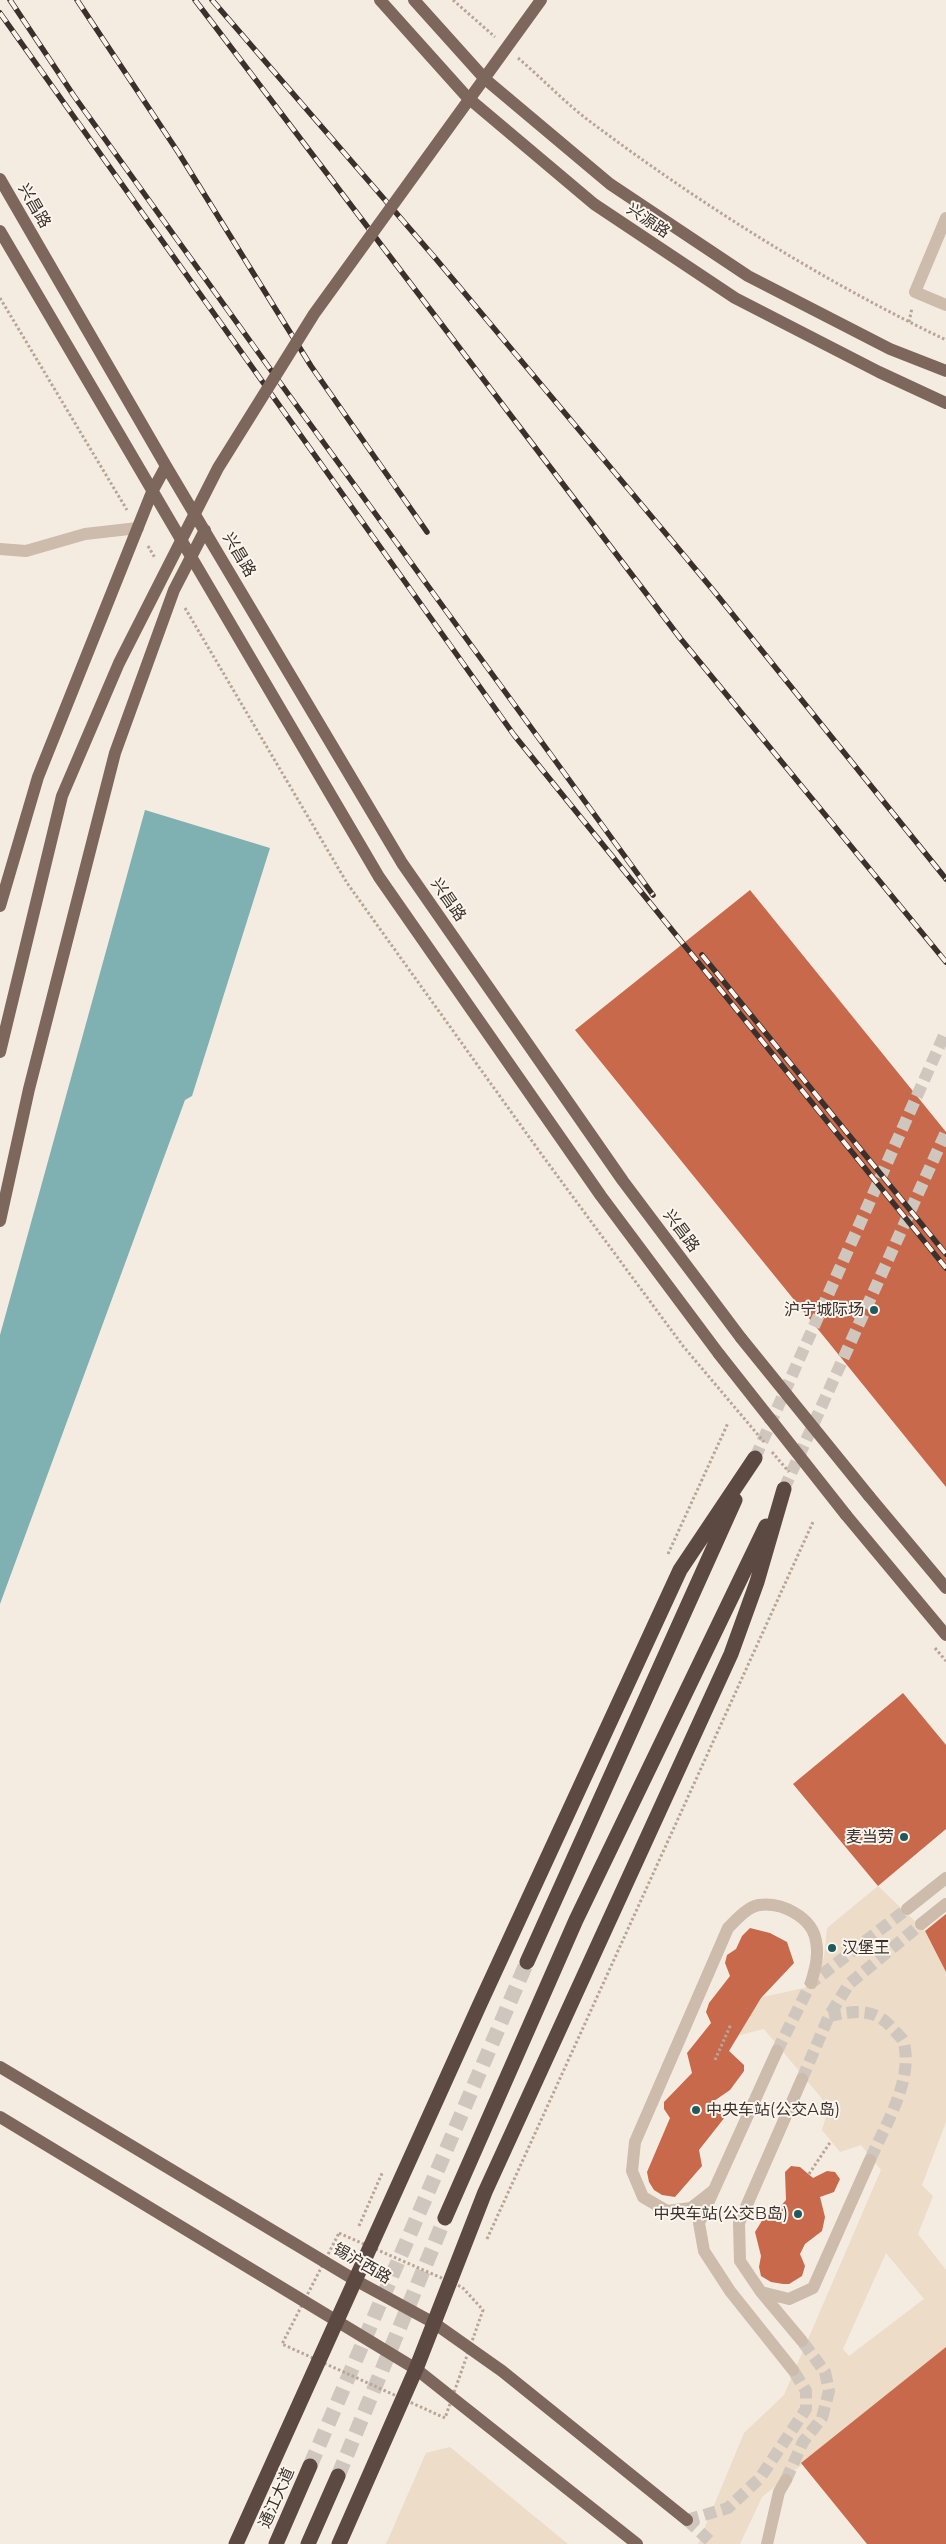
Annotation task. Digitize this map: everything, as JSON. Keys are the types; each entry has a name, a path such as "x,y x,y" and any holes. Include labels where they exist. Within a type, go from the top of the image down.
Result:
{"highway":[{"path":"236,2544 370,2246 680,1570 755,1458 527,1962"},
{"path":"338,2544 403,2399 434,2324 456,2288 485,2192 731,1654 757,1582 784,1489 576,1920 445,2218"},
{"name":"通江大道","path":"276,2544 310,2466"},
{"path":"308,2544 338,2476"}],"main road":[{"name":"兴源路","path":"380,0 467,97 594,204 735,298 879,372 946,403"},
{"name":"兴源路","path":"414,0 485,79 610,184 748,276 890,349 946,371"},
{"path":"0,1052 27,933 62,796 119,663 218,468 314,314 541,0"},
{"name":"兴昌路","path":"0,179 166,466 402,863 623,1181 741,1338 946,1588"},
{"path":"0,231 379,877 601,1196 719,1354 846,1515 946,1635"},
{"path":"0,906 38,777 152,492 166,466"},
{"path":"0,1220 29,1090 115,753 174,590 205,530"},
{"name":"锡沪西路","path":"0,2067 355,2280 434,2324 502,2371 687,2520"},
{"path":"0,2117 337,2319 416,2369 637,2544"}],"street":[{"path":"946,218 915,292 946,305"},
{"path":"0,550 26,551 85,534 138,528"},
{"path":"907,1909 946,1878"},
{"path":"921,1924 946,1904"},
{"path":"714,2190 691,2208 667,2211 643,2196 632,2172 635,2142 728,1928 740,1915 758,1905 784,1907 805,1920 816,1940 817,1959 811,1983"},
{"path":"777,2051 699,2223 704,2251 730,2291 793,2370"},
{"path":"802,2079 739,2223 740,2261 761,2292 802,2341"},
{"path":"761,2292 789,2299 813,2288 870,2160"},
{"path":"767,2544 780,2492 786,2480"}],"path":[{"path":"454,0 497,38"},
{"path":"511,51 591,122 748,232 909,322 946,340"},
{"path":"487,2240 813,1522"},
{"path":"714,2060 731,2024"},
{"path":"809,2174 831,2140"},
{"path":"340,2233 456,2288 483,2310 444,2418 282,2344 325,2262 340,2233"},
{"path":"456,2288 466,2282"}],"shaded area":[{"path":"878,1886 924,1930 946,1972 946,2122 922,2185 933,2196 918,2234 946,2270 946,2347 762,2497 740,2544 698,2544 744,2433 784,2395 881,2170 861,2145 840,2152 822,2130 829,2107 764,2029 740,2035 722,2013 754,1999 813,1986 824,1957 827,1928","holes":["886,2253 924,2299 849,2356 843,2349"]},
{"path":"450,2447 568,2544 386,2544 426,2453"}],"water":[{"path":"145,810 270,848 192,1096 185,1100 0,1604 0,1335"}],"building":[{"name":"沪宁城际场","path":"750,890 946,1132 946,1487 575,1030"},
{"path":"903,1693 946,1745 946,1829 878,1886 793,1784"},
{"path":"946,1914 946,1972 925,1931"},
{"path":"750,1928 770,1933 787,1942 794,1963 761,1998 729,2051 744,2065 744,2071 730,2090 714,2101 725,2117 699,2150 702,2166 675,2197 662,2195 654,2190 649,2182 647,2172 670,2118 664,2109 664,2102 692,2073 687,2053 711,2023 706,2012 709,2003 730,1976 725,1963 727,1955 736,1949 742,1936"},
{"path":"791,2166 800,2167 813,2178 827,2171 835,2172 840,2179 834,2192 820,2197 825,2217 822,2231 805,2244 800,2254 805,2266 802,2276 789,2284 783,2284 771,2282 761,2276 759,2267 761,2256 755,2232 763,2219 778,2209 786,2200 785,2172"},
{"path":"946,2347 946,2544 867,2544 801,2463"}],"tunnel":[{"path":"755,1458 946,1031"},
{"path":"784,1489 946,1132"},
{"path":"777,2051 811,1983 907,1909"},
{"path":"802,2079 829,2016 849,1984 921,1924"},
{"path":"310,2466 527,1962"},
{"path":"829,2016 855,2012 871,2014 885,2021 901,2037 904,2043 906,2058 901,2088 890,2118 870,2160"},
{"path":"338,2476 445,2218"},
{"path":"786,2480 803,2442 822,2418 829,2391 825,2372 802,2341"},
{"path":"687,2520 728,2508 760,2478 806,2409 806,2391 793,2370"},
{"path":"687,2520 713,2544"}],"railway":[{"path":"10,0 74,96 278,380 653,895"},
{"path":"77,0 178,152 311,366 427,532"},
{"path":"195,0 680,638 946,962"},
{"path":"212,0 436,259 713,590 946,879"},
{"path":"0,13 514,735 946,1268"},
{"path":"702,955 946,1254"}],"place":[{"name":"沪宁城际场","path":"874,1310"},
{"name":"麦当劳","path":"904,1837"},
{"name":"汉堡王","path":"832,1948"},
{"name":"中央车站(公交A岛)","path":"696,2110"},
{"name":"中央车站(公交B岛)","path":"798,2214"}]}
